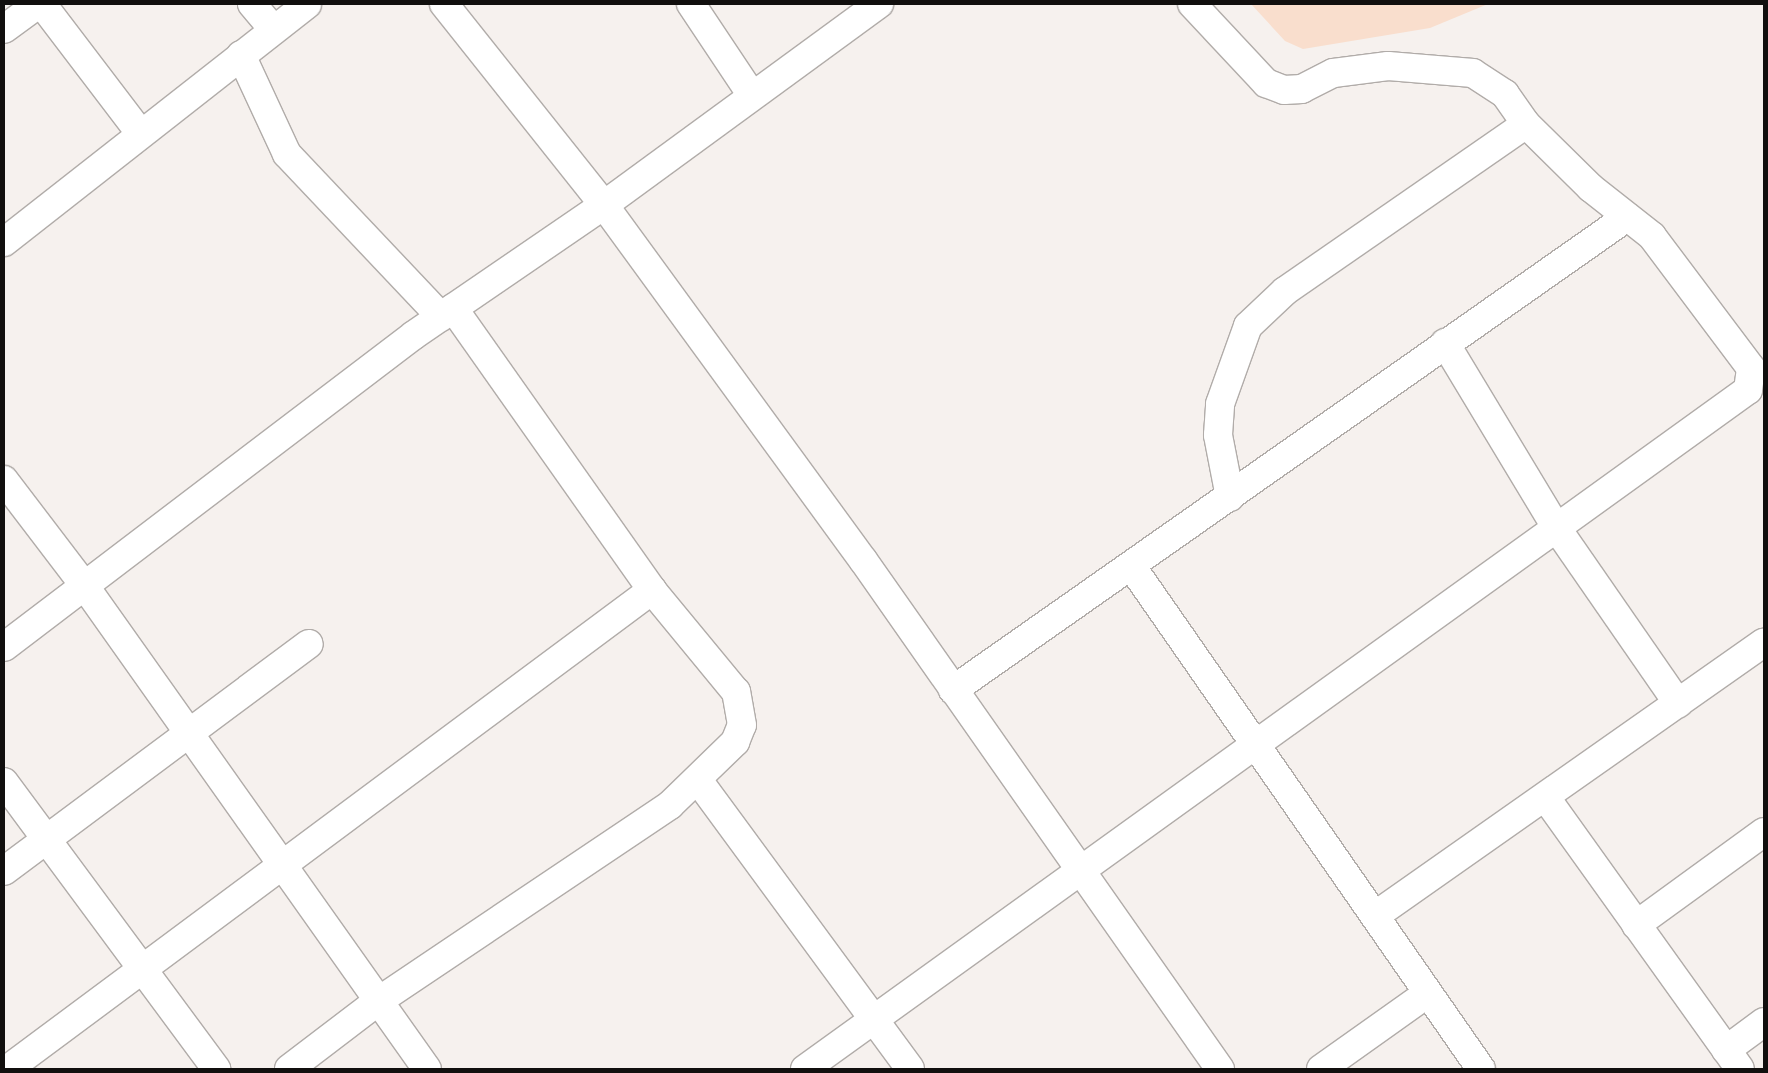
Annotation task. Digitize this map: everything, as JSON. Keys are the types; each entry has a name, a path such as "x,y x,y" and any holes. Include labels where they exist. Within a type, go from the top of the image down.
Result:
{"street":[{"path":"4,29 38,4"},
{"path":"42,4 142,134"},
{"path":"252,4 273,29"},
{"path":"4,242 273,29 308,4"},
{"path":"444,4 604,205 953,690 1077,870 1220,1069"},
{"path":"691,4 751,94"},
{"path":"4,648 84,585 447,312 604,205 751,94 879,4"},
{"path":"805,1069 1256,740 1558,530 1748,390 1750,368 1652,236 1591,188 1526,124 1505,94 1473,73 1388,66 1333,73 1302,89 1284,90 1266,83 1192,4"},
{"path":"241,55 287,154 447,312 652,590 736,692 742,725 734,742 698,780 670,805 377,1002 289,1069"},
{"path":"1230,497 1218,435 1220,404 1248,326 1285,291 1526,124"},
{"path":"953,690 1132,567 1446,343 1627,217"},
{"path":"1446,343 1558,530 1678,703"},
{"path":"4,480 84,585 188,733 284,864 377,1002 427,1069"},
{"path":"1132,567 1256,740 1480,1069"},
{"path":"8,1069 652,590"},
{"path":"1376,915 1546,798 1764,642"},
{"path":"4,872 46,838 309,644"},
{"path":"698,780 910,1069"},
{"path":"4,782 216,1069"},
{"path":"1546,798 1733,1060 1764,1022"},
{"path":"1636,925 1764,832"},
{"path":"1321,1069 1428,993"}],"shaded area":[{"path":"1251,4 1488,4 1430,28 1303,49 1285,41"}]}
